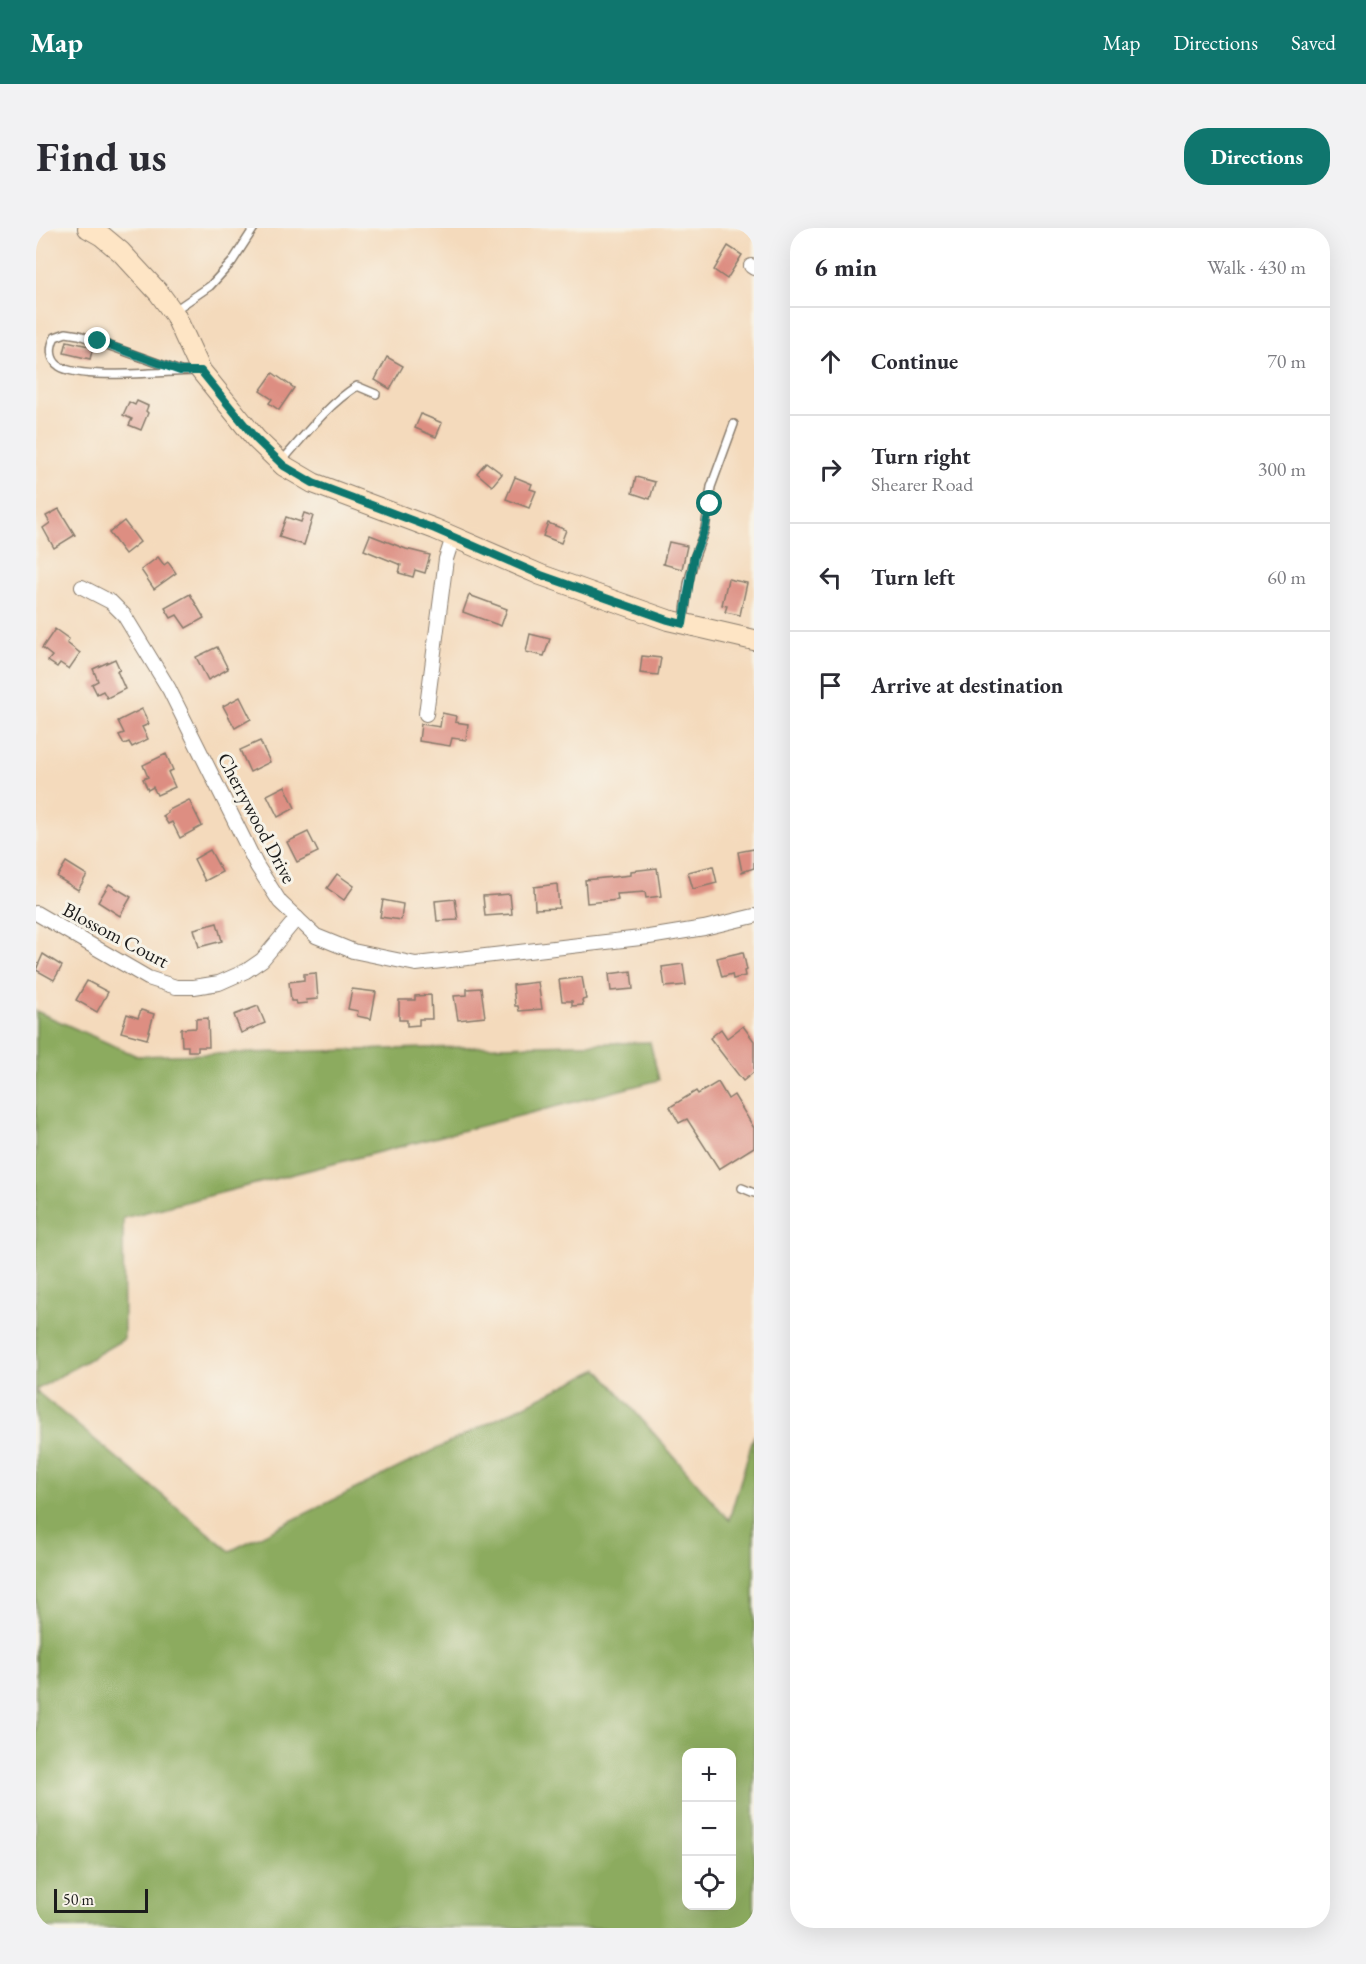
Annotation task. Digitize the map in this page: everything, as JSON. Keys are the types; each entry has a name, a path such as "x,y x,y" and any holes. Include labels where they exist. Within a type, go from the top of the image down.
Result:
{"street":[{"path":"88,228 121,252 159,293 172,311 201,371 256,439 280,463 313,483 453,537 541,575 668,620 754,640"},
{"path":"426,714 446,559 453,537"},
{"name":"Cherrywood Drive","path":"82,587 111,602 124,615 169,689 256,866 280,902 316,936 353,951 416,964 649,937 704,928 754,916"},
{"name":"Blossom Court","path":"36,913 148,978 176,987 219,983 246,971 262,960 297,918"}],"lane":[{"path":"172,311 210,286 232,262 254,228"},
{"path":"180,371 79,335 66,333 55,337 51,344 52,355 57,365 71,371 94,374 201,371"},
{"path":"280,463 319,416 340,397 357,386 376,394"},
{"path":"683,624 688,584 694,556 705,529 711,487 734,424"},
{"path":"742,1188 754,1192"}],"green space":[{"path":"36,1011 137,1056 650,1042 659,1080 123,1218 124,1339 36,1390"},
{"path":"598,1369 729,1520 754,1435 754,1928 36,1928 36,1391 230,1551"}],"building":[{"path":"728,246 742,255 727,279 714,270"},
{"path":"67,341 93,347 90,359 64,353"},
{"path":"387,357 403,366 390,389 375,380"},
{"path":"273,373 294,388 279,410 269,403 272,399 260,391"},
{"path":"137,401 148,406 146,411 148,413 141,430 129,425 132,419 123,415 129,402 135,405"},
{"path":"421,414 442,423 436,437 415,428"},
{"path":"486,462 502,474 492,486 477,473"},
{"path":"515,477 532,484 530,489 536,491 529,508 506,499"},
{"path":"636,477 655,482 650,499 632,493"},
{"path":"59,509 75,535 54,548 43,528 50,523 46,516"},
{"path":"304,513 313,516 304,545 279,537 286,517 301,522"},
{"path":"124,521 140,542 125,554 109,533"},
{"path":"548,523 566,530 561,543 543,536"},
{"path":"370,535 406,549 430,555 425,573 415,570 413,577 399,573 401,565 364,550"},
{"path":"669,542 687,546 682,569 663,564"},
{"path":"158,557 164,565 168,562 176,573 154,589 141,570"},
{"path":"728,579 747,583 740,615 725,612 727,606 722,605"},
{"path":"190,594 204,618 186,628 177,615 171,618 165,608"},
{"path":"469,595 507,609 501,626 463,612"},
{"path":"55,629 69,639 67,643 80,653 69,669 60,663 57,667 48,661 52,656 42,648"},
{"path":"530,634 550,639 544,656 526,652"},
{"path":"217,647 228,669 208,680 196,657"},
{"path":"642,656 661,658 658,675 640,673"},
{"path":"115,659 120,670 117,671 125,689 107,698 103,691 97,694 92,684 98,681 93,669"},
{"path":"240,697 251,719 235,728 223,706"},
{"path":"142,709 149,724 142,727 148,739 132,747 129,742 124,744 119,735 124,733 118,721"},
{"path":"442,713 456,716 455,722 468,724 466,740 452,738 450,746 419,741 421,724 440,727"},
{"path":"260,741 270,762 250,772 240,750"},
{"path":"166,754 173,770 168,772 175,787 157,795 153,787 148,790 143,779 148,777 143,765"},
{"path":"285,786 295,808 278,817 267,795"},
{"path":"189,800 202,826 180,838 172,822 168,824 163,816 168,813 167,811"},
{"path":"308,832 318,852 297,862 287,842"},
{"path":"754,849 754,868 742,872 738,852"},
{"path":"210,850 222,872 205,881 194,859"},
{"path":"66,862 87,875 78,890 57,877"},
{"path":"713,866 717,883 693,889 688,872"},
{"path":"657,868 661,896 646,898 645,892 617,894 618,900 587,903 585,880 631,875 631,871"},
{"path":"337,874 354,886 344,900 327,888"},
{"path":"109,884 131,897 120,916 98,902"},
{"path":"557,884 559,908 535,909 534,887"},
{"path":"510,894 512,914 485,916 483,896"},
{"path":"455,899 458,920 437,921 435,901"},
{"path":"383,900 403,904 401,920 380,917"},
{"path":"217,923 222,941 199,947 194,929"},
{"path":"743,952 747,970 744,971 745,976 733,979 732,974 722,977 717,958"},
{"path":"43,954 62,966 54,980 36,970"},
{"path":"683,964 686,985 665,987 662,967"},
{"path":"631,971 633,989 611,991 609,974"},
{"path":"316,973 318,999 306,1000 307,1003 297,1004 296,1001 291,1001 289,982 304,980 304,974"},
{"path":"582,977 586,999 582,1000 583,1005 572,1006 572,1001 562,1001 559,980"},
{"path":"87,981 108,992 97,1012 76,1000"},
{"path":"538,982 542,1009 519,1011 518,1006 515,1006 513,985"},
{"path":"481,988 485,1017 458,1020 454,996 467,995 467,989"},
{"path":"352,989 376,992 371,1019 357,1016 358,1011 348,1009"},
{"path":"431,995 432,1019 419,1019 419,1025 407,1026 407,1020 399,1020 399,1000 415,1000 415,996"},
{"path":"258,1006 265,1023 241,1033 234,1015"},
{"path":"141,1010 154,1014 147,1039 121,1032 127,1014 138,1018"},
{"path":"208,1018 209,1047 198,1047 198,1051 188,1051 188,1046 182,1046 181,1029 196,1028 196,1019"},
{"path":"743,1026 754,1041 754,1072 743,1081 710,1038 721,1029 727,1038"},
{"path":"718,1082 728,1099 734,1095 754,1128 754,1147 719,1169 687,1119 679,1123 670,1107 696,1091 698,1094"}],"route":[{"path":"98,341 180,371 201,371 256,439 284,466 313,483 435,529 541,575 683,624 694,556 705,529 710,504"}]}
